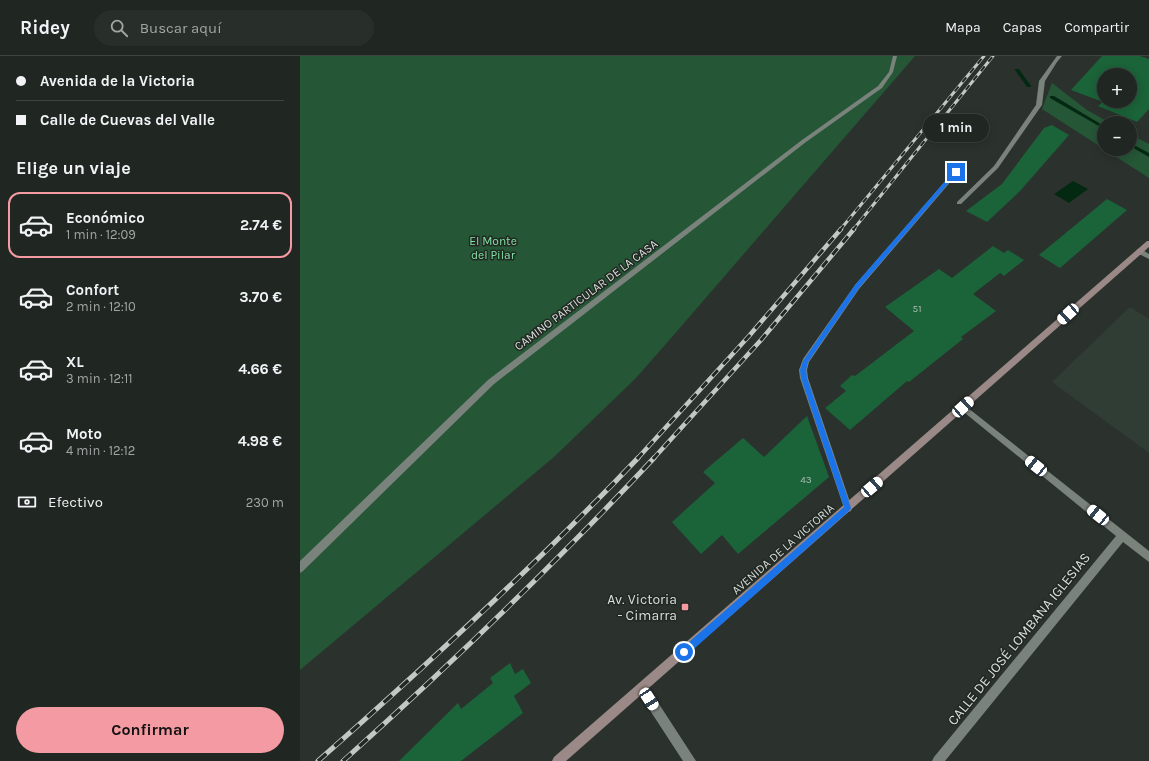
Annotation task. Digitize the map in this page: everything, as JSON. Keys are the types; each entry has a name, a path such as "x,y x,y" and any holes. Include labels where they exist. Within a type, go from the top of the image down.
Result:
{"street":[{"name":"CAMINO PARTICULAR DE LA CASA","path":"300,568 491,382 804,141 880,87 891,72 895,56"},
{"path":"959,203 996,167 1039,105 1042,82 1055,61 1060,56"},
{"path":"848,508 804,378 803,370 806,361 857,287 956,172"},
{"name":"AVENIDA DE LA VICTORIA","path":"558,761 1149,243"},
{"path":"1139,252 1149,257"},
{"path":"963,407 1149,557"},
{"name":"CALLE DE JOSÉ LOMBANA IGLESIAS","path":"938,761 1123,535"},
{"path":"642,688 690,761"}],"shaded area":[{"path":"1073,181 1088,189 1069,203 1054,194"},
{"path":"1130,307 1149,319 1149,453 1052,382"}],"green space":[{"name":"El Monte del Pilar","path":"300,56 915,56 635,379 554,457 300,670"},
{"path":"1052,83 1087,110 1098,116 1097,144 1042,109"},
{"path":"1137,138 1149,144 1149,178 1115,156 1137,156"}],"building":[{"path":"1102,56 1140,56 1149,59 1149,109 1137,122 1137,116 1122,116 1103,108 1137,108 1137,68 1097,68 1097,100 1071,90"},
{"path":"1052,125 1069,135 1020,191 987,222 966,211 1002,184 1044,128"},
{"path":"1107,199 1127,210 1060,268 1039,255"},
{"path":"993,246 1004,253 1008,250 1024,260 1004,276 1000,273 973,294 996,311 961,337 963,339 909,382 907,381 850,430 825,408 846,391 840,386 852,375 855,376 914,331 885,307 939,269 952,278"},
{"path":"807,416 829,477 738,554 722,535 701,554 672,522 715,483 703,472 743,438 764,457"},
{"path":"510,663 515,674 523,669 531,683 514,696 523,713 461,761 399,761 458,703 461,709 493,683 490,678"}],"waterway":[{"path":"1017,70 1029,86"},
{"path":"1052,97 1097,124"},
{"path":"1137,148 1149,155"}],"railway":[{"path":"840,230 984,56"},
{"path":"853,230 993,56"},
{"path":"637,459 749,336 841,229"},
{"path":"653,459 761,340 854,229"},
{"path":"318,761 481,613 560,537 638,458"},
{"path":"343,761 502,613 541,575 654,458"}],"place":[{"name":"Av. Victoria - Cimarra","path":"685,607"}],"route":[{"path":"684,652 848,508 804,378 803,370 806,361 829,325 857,287 956,172"}]}
